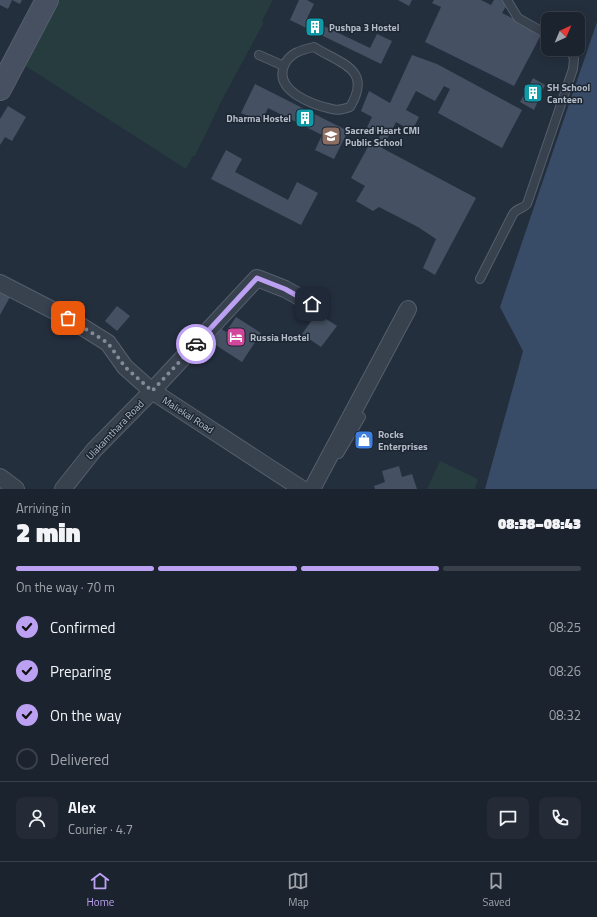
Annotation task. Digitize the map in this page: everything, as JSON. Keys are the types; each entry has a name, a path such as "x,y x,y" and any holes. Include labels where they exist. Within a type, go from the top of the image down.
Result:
{"main road":[{"path":"0,89 47,0"}],"street":[{"name":"Ulakamthara Road","path":"63,489 94,450 152,391 257,278 285,289 312,304"},
{"name":"Maliekal Road","path":"0,283 68,318 108,343 125,367 152,391 302,489"},
{"path":"312,489 408,309"},
{"path":"0,477 16,489"}],"lane":[{"path":"507,0 518,18 541,31"},
{"path":"314,47 354,71 359,81 357,96 350,107 341,110 332,109 311,102 294,93 283,82 282,72 284,66 286,60 290,56 300,50 314,47"},
{"path":"259,55 284,66"},
{"path":"480,279 513,214 516,210 524,208 527,204 573,69 573,56"},
{"path":"319,489 361,417"}],"green space":[{"path":"58,0 273,0 262,21 264,22 223,98 195,156 193,156 186,169 24,65"},
{"path":"440,461 478,479 475,489 427,489"}],"water":[{"path":"597,22 597,489 485,489 523,351 500,307"}],"building":[{"path":"0,0 12,0 8,9 0,5"},
{"path":"12,0 22,0 20,4"},
{"name":"Pushpa 3 Hostel","path":"299,0 307,0 314,4 307,18 370,48 377,34 392,41 381,64 290,20"},
{"path":"398,0 412,0 409,6"},
{"path":"434,0 481,0 491,5 494,0 503,0 508,3 502,13 541,32 514,86 425,42 441,7 432,3"},
{"name":"Sacred Heart CMI Public School","path":"412,55 437,64 522,110 502,148 438,113 450,89 444,86 435,101 416,91 406,110 419,117 412,131 396,122 382,148 476,198 435,275 423,268 436,239 418,227 379,207 373,211 356,201 365,186 351,178 370,143 374,146 381,134 367,127 372,117 361,111 369,91 390,103"},
{"name":"SH School Canteen","path":"533,78 545,85 534,110 520,102"},
{"name":"Dharma Hostel","path":"255,84 348,131 334,159 315,150 322,135 268,108 261,122 241,113"},
{"path":"8,106 26,117 12,141 5,137 0,145 0,119"},
{"path":"226,150 242,159 235,172 288,200 297,182 318,193 301,225 211,179"},
{"path":"0,289 11,295 0,315"},
{"path":"117,306 130,316 117,331 105,321"},
{"path":"317,313 337,326 321,347 302,334"},
{"name":"Russia Hostel","path":"236,317 261,333 242,362 211,342 220,328 226,332"},
{"path":"399,466 402,477 412,474 417,489 375,489 374,486 385,482 382,471"}],"way so far":[{"path":"68,318 108,343 125,367 152,391 196,344"}],"place":[{"name":"Pushpa 3 Hostel","path":"315,27"},
{"name":"SH School Canteen","path":"533,93"},
{"name":"Dharma Hostel","path":"305,118"},
{"name":"Sacred Heart CMI Public School","path":"331,136"},
{"name":"Russia Hostel","path":"236,337"},
{"name":"Rocks Enterprises","path":"364,440"}],"route":[{"path":"196,344 257,278 285,289 312,304"}]}
